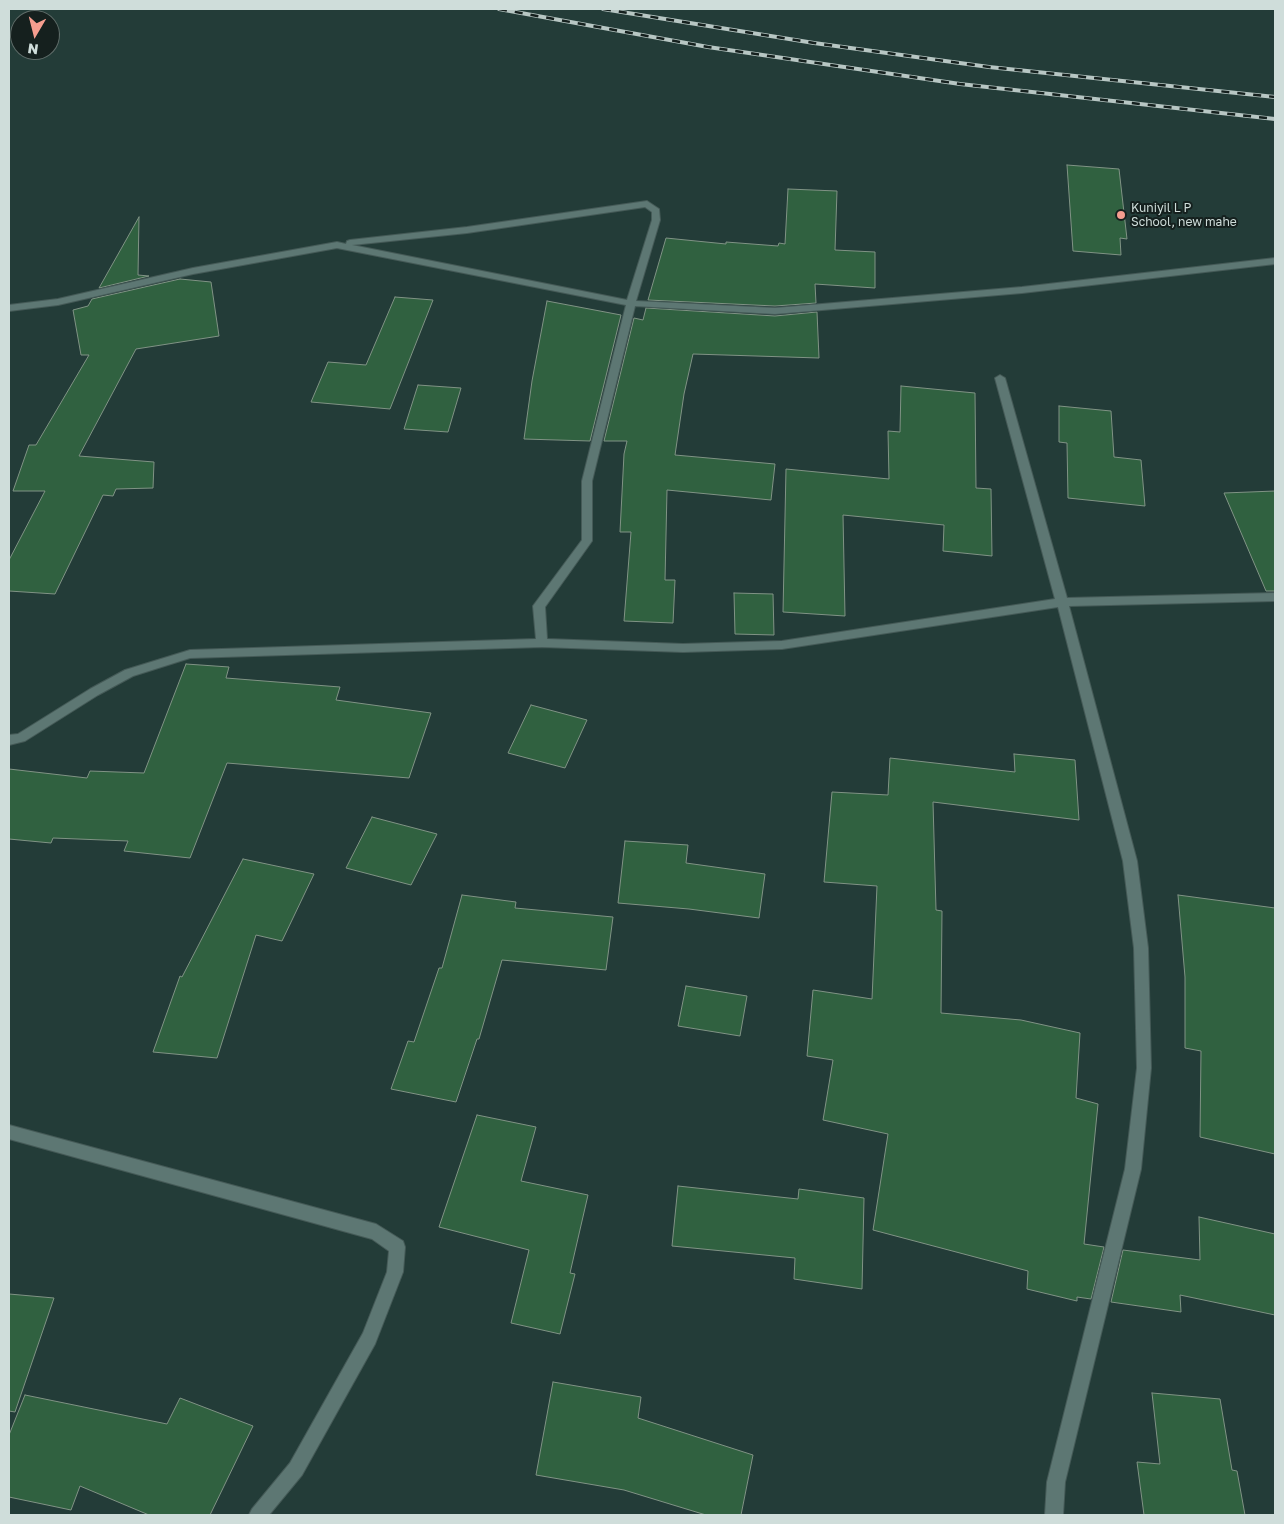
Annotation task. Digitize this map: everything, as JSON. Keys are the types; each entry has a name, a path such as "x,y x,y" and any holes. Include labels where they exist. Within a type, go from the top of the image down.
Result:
{"street":[{"path":"9,308 58,302 193,271 337,245 467,230 647,204 656,211 656,220 631,303 587,482 587,541 539,606 542,643"},
{"path":"337,245 631,303 775,311 1022,290 1275,261"},
{"path":"1000,378 1062,602 1130,861 1141,948 1144,1068 1133,1169 1056,1482 1054,1515"},
{"path":"9,740 21,738 94,692 129,673 190,654 542,643 682,648 782,645 1062,602 1275,597"},
{"path":"9,1132 376,1232 397,1247 394,1272 369,1338 296,1468 258,1515"}],"building":[{"path":"1067,165 1119,169 1127,239 1120,238 1121,255 1073,251"},
{"path":"788,189 837,191 835,250 875,252 875,288 815,284 816,303 775,306 648,300 666,238 726,244 726,242 778,246 779,243 785,244"},
{"path":"139,217 138,275 149,276 99,288"},
{"path":"180,279 211,282 219,336 136,349 79,456 154,462 153,488 116,489 113,496 103,495 55,594 9,591 9,560 45,491 13,491 29,445 36,445 89,355 81,355 73,310 88,306 92,299"},
{"path":"395,297 433,300 390,409 311,402 328,362 366,365"},
{"path":"547,301 621,315 590,441 524,439 532,381"},
{"path":"646,308 775,316 817,312 819,358 693,354 684,394 675,455 775,464 771,500 667,490 665,580 675,580 673,623 624,621 631,532 620,532 624,454 627,441 604,441 634,318 643,320"},
{"path":"418,385 461,388 448,432 404,429"},
{"path":"901,386 975,393 976,488 991,489 992,556 943,551 944,525 843,515 845,616 783,612 786,469 889,479 888,431 900,432"},
{"path":"1059,406 1111,411 1114,457 1141,460 1145,506 1068,498 1067,443 1059,442"},
{"path":"1275,491 1275,591 1266,591 1224,493"},
{"path":"734,593 773,594 774,635 735,634"},
{"path":"186,664 229,667 226,678 340,687 336,700 431,713 409,778 227,763 190,858 124,851 128,841 53,838 51,843 9,839 9,769 87,778 90,771 144,773"},
{"path":"531,705 587,720 565,768 508,753"},
{"path":"1014,754 1075,760 1079,820 933,802 936,910 942,911 941,1013 1021,1020 1080,1033 1076,1098 1098,1104 1084,1244 1104,1247 1091,1299 1077,1297 1077,1301 1027,1289 1028,1271 873,1230 888,1134 823,1120 833,1060 807,1056 813,990 872,999 877,886 824,882 832,792 888,795 890,758 1015,772"},
{"path":"372,817 437,834 411,885 346,868"},
{"path":"625,841 688,845 686,863 765,874 759,918 689,909 618,903"},
{"path":"243,859 314,874 282,941 256,935 217,1058 153,1052 180,976 182,977"},
{"path":"462,895 516,902 515,908 613,917 606,970 502,960 479,1039 477,1039 456,1102 391,1089 408,1041 414,1042 439,968 442,968"},
{"path":"1178,895 1275,908 1275,1154 1200,1137 1201,1051 1185,1048 1185,977"},
{"path":"686,986 747,996 740,1036 678,1026"},
{"path":"477,1115 536,1127 521,1181 588,1195 570,1273 575,1274 560,1334 511,1323 529,1250 439,1227"},
{"path":"678,1186 798,1199 799,1189 864,1198 862,1289 794,1279 795,1258 672,1246"},
{"path":"1199,1217 1275,1234 1275,1315 1180,1295 1181,1312 1111,1302 1123,1250 1200,1260"},
{"path":"9,1294 54,1298 15,1412 9,1411"},
{"path":"553,1382 641,1397 638,1418 753,1455 741,1515 706,1515 624,1490 536,1475"},
{"path":"1152,1393 1220,1399 1232,1470 1237,1471 1245,1515 1144,1515 1137,1462 1160,1464"},
{"path":"25,1395 167,1424 180,1398 253,1426 210,1515 149,1515 80,1486 71,1510 9,1497 9,1435"}],"railway":[{"path":"499,9 708,47 960,84 1275,119"},
{"path":"603,9 814,43 989,67 1275,97"}],"place":[{"name":"Kuniyil L P School, new mahe","path":"1121,215"}]}
